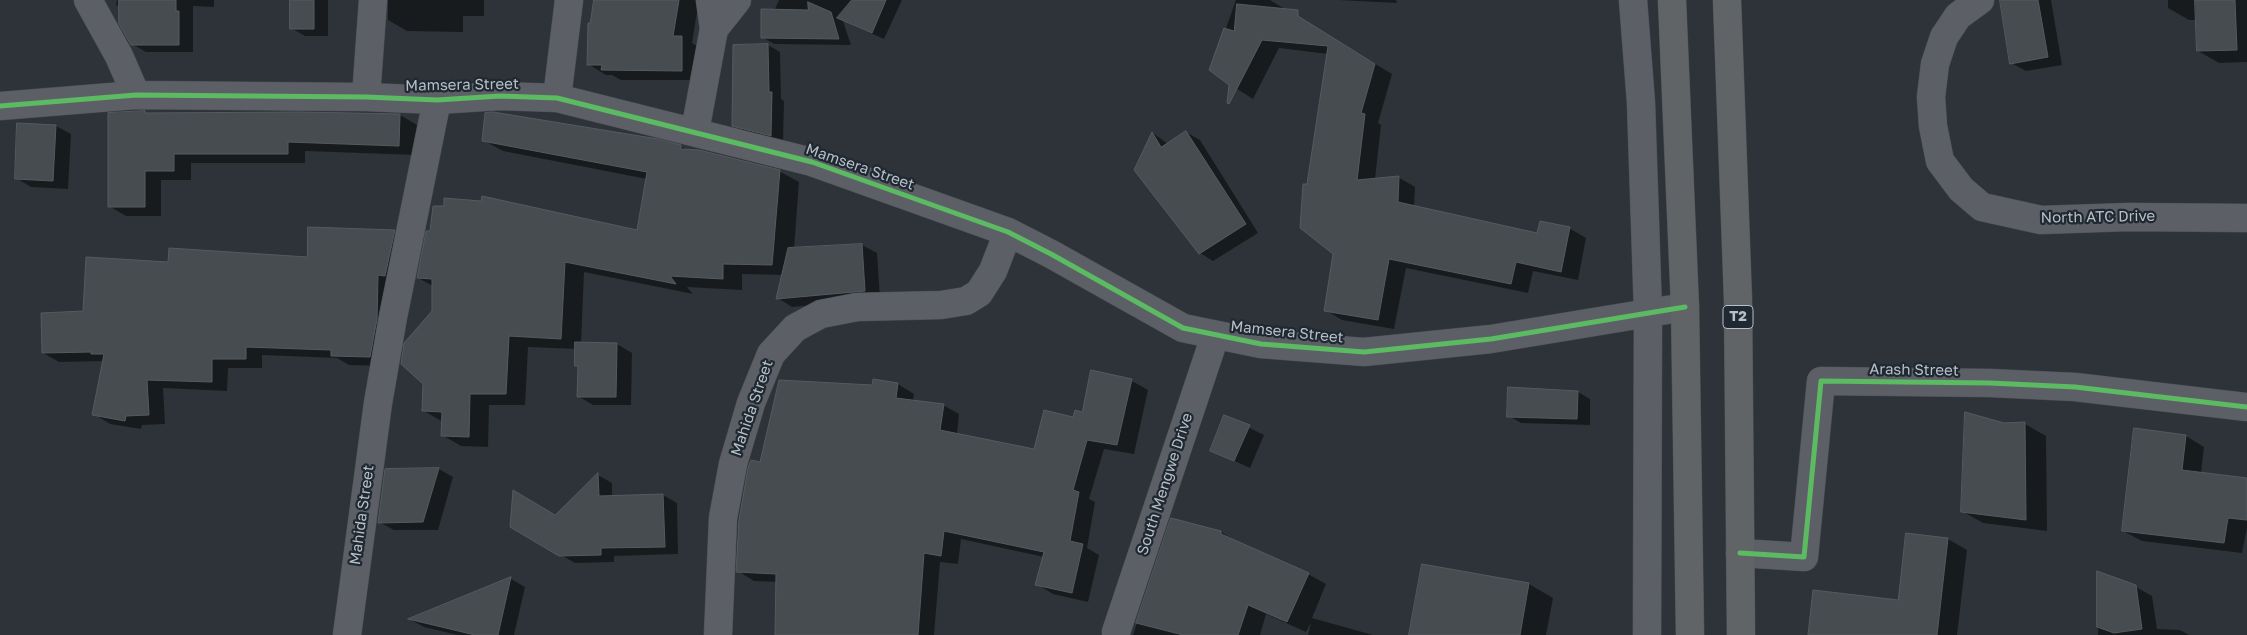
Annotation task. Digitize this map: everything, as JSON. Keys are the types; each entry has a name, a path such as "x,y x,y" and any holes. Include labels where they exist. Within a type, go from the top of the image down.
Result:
{"highway":[{"path":"1672,0 1685,307 1690,635"},
{"name":"T2","path":"1727,0 1738,300 1741,635"}],"street":[{"path":"88,0 119,56 136,95"},
{"path":"366,97 373,0"},
{"path":"558,98 569,0"},
{"path":"695,131 714,29 710,0"},
{"path":"714,29 737,0"},
{"path":"1633,0 1640,103 1648,313 1647,635"},
{"name":"North ATC Drive","path":"1980,0 1958,16 1944,37 1935,64 1931,97 1933,126 1940,161 1961,190 1982,207 2041,220 2129,216 2247,218"},
{"name":"Mamsera Street","path":"0,106 136,95 366,97 437,100 500,96 558,98 812,162 1008,232 1183,328 1261,344 1364,352 1491,339 1685,307"},
{"name":"Mahida Street","path":"348,635 378,403 393,317 437,100"},
{"name":"Mahida Street","path":"718,635 723,518 733,464 751,403 771,354 795,328 821,314 857,307 941,305 966,301 979,294 993,271 1008,232"},
{"name":"South Mengwe Drive","path":"1116,632 1215,336"},
{"name":"Arash Street","path":"1740,553 1804,557 1821,381 1990,383 2075,387 2247,407"}],"building":[{"path":"119,0 176,0 176,11 179,11 179,45 131,45 119,24"},
{"path":"290,0 314,0 314,29 290,29"},
{"path":"594,0 679,0 673,36 682,36 682,71 601,70 602,65 587,65 588,23 590,23"},
{"path":"852,0 886,0 872,33 837,18"},
{"path":"2000,0 2038,0 2048,57 2010,64"},
{"path":"2195,0 2235,0 2237,50 2197,51"},
{"path":"808,2 831,12 839,39 761,38 761,9 808,10"},
{"path":"1237,4 1298,10 1298,16 1375,64 1361,113 1365,114 1357,180 1399,176 1398,202 1537,233 1540,221 1570,227 1561,272 1516,262 1511,284 1389,259 1378,320 1324,311 1333,254 1300,228 1303,184 1307,184 1328,46 1262,40 1229,104 1227,103 1229,85 1209,70 1224,28 1234,31"},
{"path":"768,44 769,92 772,92 771,136 732,126 733,45"},
{"path":"145,111 145,113 301,112 400,114 399,146 288,142 288,154 174,154 174,171 145,171 145,207 108,207 108,113"},
{"path":"493,112 658,139 681,145 681,149 699,150 780,170 772,265 723,264 723,279 670,276 676,284 565,262 561,339 509,336 506,394 470,394 469,437 441,436 442,412 422,411 423,384 401,364 404,343 432,311 432,279 417,278 426,231 430,231 433,206 444,206 444,198 481,201 482,196 637,230 647,172 482,141 485,113"},
{"path":"17,123 56,125 53,181 15,179"},
{"path":"1186,131 1246,224 1199,254 1134,170 1152,132 1161,147"},
{"path":"308,227 395,230 385,276 378,275 377,319 370,357 331,356 331,350 246,347 246,359 212,359 212,382 147,380 149,415 126,416 125,421 92,415 104,354 91,354 91,352 42,353 41,313 83,311 86,257 168,262 169,248 307,257"},
{"path":"862,244 865,291 776,299 788,248"},
{"path":"575,342 617,343 616,397 577,397 578,366 575,366"},
{"path":"1091,370 1132,379 1117,445 1087,440 1073,490 1079,492 1070,541 1083,544 1072,593 1035,585 1044,552 944,531 941,556 924,553 918,635 775,635 776,574 736,572 739,520 748,468 751,460 760,462 779,380 872,385 873,379 898,383 896,398 944,404 940,430 1034,449 1044,410 1073,417 1075,410 1082,412"},
{"path":"1508,387 1578,391 1577,419 1507,417"},
{"path":"1965,412 2004,423 2025,422 2026,520 1961,512"},
{"path":"1224,415 1250,425 1234,461 1210,451"},
{"path":"2134,428 2186,435 2182,470 2247,478 2247,520 2228,518 2224,543 2122,531"},
{"path":"439,468 423,522 378,523 385,469"},
{"path":"598,473 599,496 663,494 665,547 601,548 601,555 559,556 510,527 513,490 555,515"},
{"path":"1171,518 1221,531 1221,534 1309,573 1287,622 1248,605 1238,635 1183,635 1136,623"},
{"path":"1906,533 1948,538 1937,635 1808,635 1813,590 1898,600"},
{"path":"1422,564 1529,583 1520,635 1409,635"},
{"path":"2097,571 2136,585 2142,629 2114,633 2097,627"},
{"path":"511,577 498,635 475,635 408,619"}],"cycle path":[{"path":"0,106 136,95 366,97 437,100 500,96 557,98 812,162 1008,232 1183,328 1261,344 1364,352 1491,339 1685,307"},
{"path":"1740,553 1804,557 1821,381 1990,383 2075,387 2247,407"}]}
